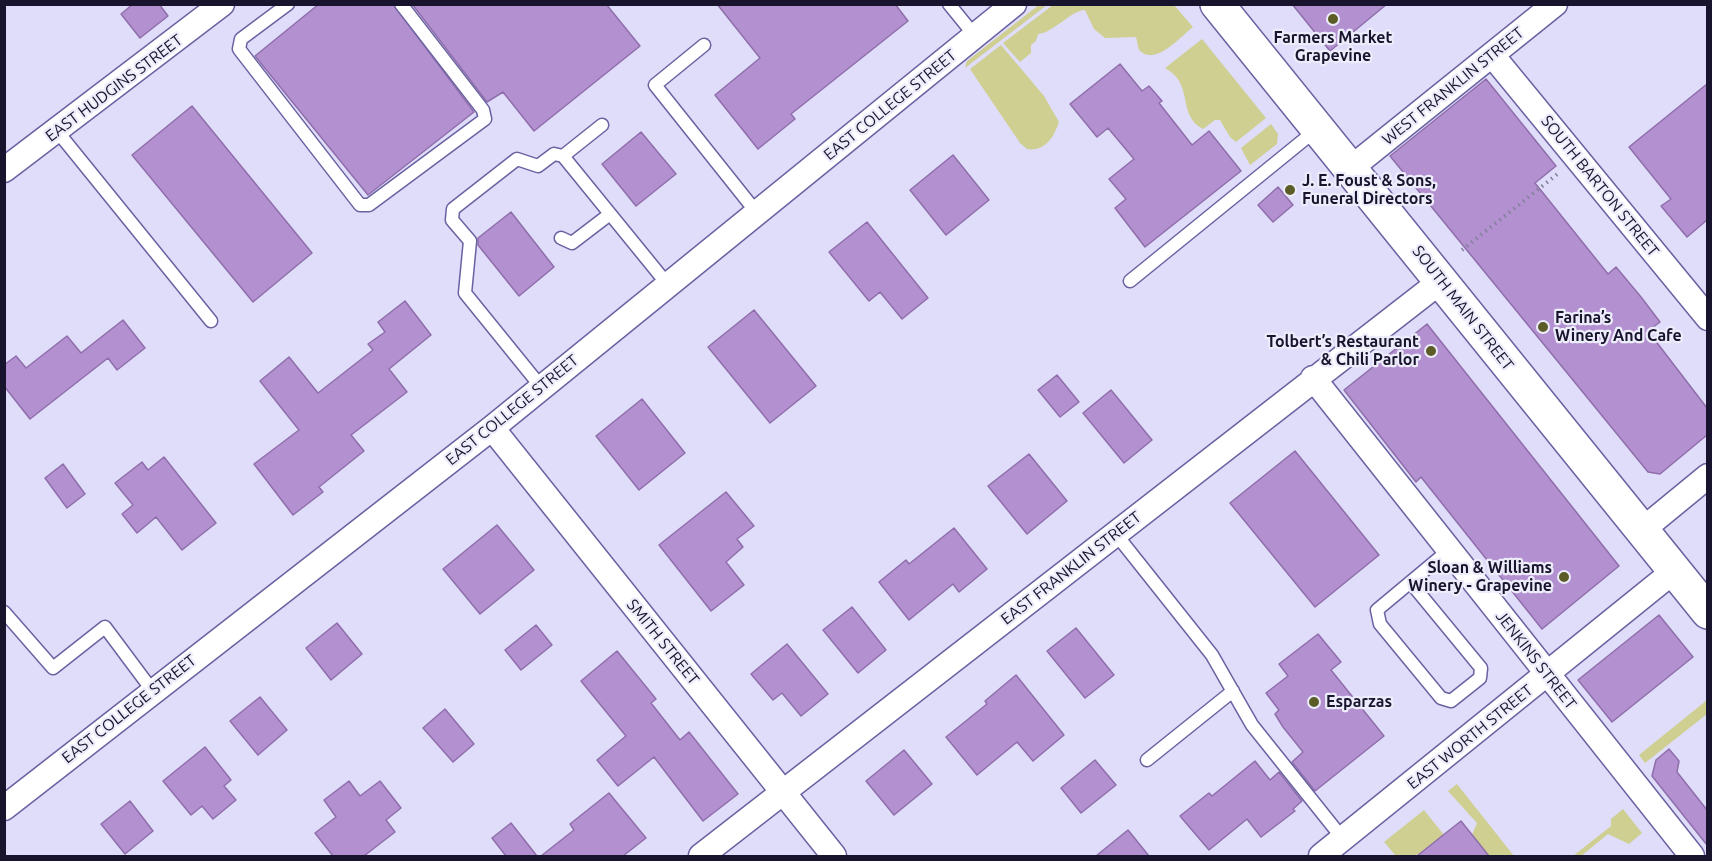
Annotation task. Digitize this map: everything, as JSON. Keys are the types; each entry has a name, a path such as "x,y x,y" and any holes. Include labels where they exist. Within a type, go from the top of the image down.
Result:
{"main road":[{"name":"SOUTH MAIN STREET","path":"1217,4 1707,612"}],"street":[{"name":"EAST HUDGINS STREET","path":"4,170 222,4"},
{"name":"EAST COLLEGE STREET","path":"4,808 152,690 492,428 1014,4"},
{"name":"WEST FRANKLIN STREET","path":"1351,168 1555,4"},
{"name":"SOUTH BARTON STREET","path":"1492,55 1707,318"},
{"name":"EAST FRANKLIN STREET","path":"701,856 1441,280"},
{"name":"JENKINS STREET","path":"1314,378 1692,856"},
{"name":"SMITH STREET","path":"492,428 834,856"},
{"path":"1641,531 1707,476"},
{"name":"EAST WORTH STREET","path":"1321,856 1674,571"}],"lane":[{"path":"288,4 241,39 239,50 360,205 369,205 485,119 483,110 401,4"},
{"path":"949,4 975,36"},
{"path":"704,45 655,85 757,213"},
{"path":"564,156 602,125"},
{"path":"1130,281 1319,128"},
{"path":"57,131 211,321"},
{"path":"542,388 465,293 470,241 452,220 453,209 517,159 538,166 554,154 564,156 668,285"},
{"path":"561,238 572,243 610,214"},
{"path":"1115,533 1212,655 1252,725 1343,839"},
{"path":"1411,583 1481,668 1480,678 1450,701 1441,698 1380,624 1377,610 1449,550"},
{"path":"4,612 53,668 105,627 152,690"},
{"path":"1147,760 1233,691"}],"path":[{"path":"1462,250 1577,158"}],"green space":[{"path":"1040,4 1047,5 965,68 967,61"},
{"path":"1053,5 1174,5 1193,27 1167,49 1152,55 1139,50 1136,37 1105,38 1094,29 1085,10 1080,11 1050,30 1038,34 1036,41 1031,45 1031,53 1020,62 1003,43"},
{"path":"1202,39 1266,118 1236,142 1230,137 1220,120 1215,120 1203,129 1195,123 1187,108 1180,82 1165,68"},
{"path":"1001,45 1044,96 1059,122 1048,142 1039,148 1027,149 1020,143 970,69"},
{"path":"1271,124 1278,134 1277,144 1250,165 1241,148"},
{"path":"1707,700 1707,714 1645,763 1639,755"},
{"path":"1457,784 1514,856 1478,856 1484,851 1472,835 1477,823 1448,791"},
{"path":"1623,809 1642,833 1629,844 1608,834 1581,856 1573,856 1611,826 1611,819"},
{"path":"1424,810 1444,835 1427,849 1433,856 1417,854 1396,856 1384,842"}],"building":[{"path":"133,4 159,4 168,16 140,38 121,14"},
{"path":"319,4 393,4 474,112 368,195 255,56"},
{"path":"412,4 606,4 640,46 534,131 503,92 487,102"},
{"path":"717,4 895,4 908,21 791,114 795,119 758,149 715,95 760,58"},
{"path":"1292,4 1387,4 1330,51"},
{"path":"1120,64 1142,91 1149,86 1162,101 1159,103 1192,145 1209,131 1241,171 1145,247 1115,208 1126,199 1109,179 1134,159 1108,128 1097,137 1070,104"},
{"path":"1486,79 1556,166 1535,183 1608,274 1616,267 1641,297 1660,322 1648,331 1707,408 1707,435 1660,474 1648,472 1390,156"},
{"path":"1707,84 1707,220 1687,237 1661,206 1671,199 1629,147"},
{"path":"192,106 312,253 253,302 132,155"},
{"path":"641,132 676,174 636,206 602,164"},
{"path":"953,155 989,200 946,235 910,190"},
{"path":"1278,187 1293,205 1273,222 1258,205"},
{"path":"511,212 554,267 519,296 478,245 478,238"},
{"path":"867,222 928,298 902,319 880,292 869,301 829,252"},
{"path":"405,301 431,335 389,369 407,392 351,435 364,451 319,487 323,492 293,515 254,464 299,430 260,381 289,357 318,393 373,350 368,344 385,332 378,322"},
{"path":"754,310 816,386 770,423 708,347"},
{"path":"123,320 145,348 117,370 108,358 30,419 4,386 4,365 16,356 26,368 67,336 81,353"},
{"path":"1427,324 1619,566 1542,629 1421,477 1416,482 1344,390"},
{"path":"1057,375 1079,402 1060,417 1038,390"},
{"path":"1111,390 1152,440 1124,463 1083,413"},
{"path":"642,399 685,453 639,490 596,436"},
{"path":"1295,451 1379,555 1315,607 1230,503"},
{"path":"1029,454 1067,501 1027,534 988,486"},
{"path":"164,457 216,523 182,550 156,517 137,533 122,514 133,505 115,483 142,462 148,470"},
{"path":"63,464 85,494 67,508 45,478"},
{"path":"726,492 754,526 737,539 743,547 726,562 744,585 711,611 659,545"},
{"path":"497,525 534,570 480,614 443,569"},
{"path":"954,528 987,569 959,592 953,584 909,620 879,582 906,560 909,564"},
{"path":"852,607 886,650 858,673 823,630"},
{"path":"1659,615 1693,657 1612,722 1578,680"},
{"path":"337,623 362,654 331,680 306,648"},
{"path":"536,625 552,645 521,670 505,650"},
{"path":"1076,628 1114,675 1085,698 1047,651"},
{"name":"Esparzas","path":"1318,634 1341,662 1331,670 1384,736 1315,791 1292,762 1303,752 1283,727 1275,714 1279,710 1266,693 1288,676 1279,664"},
{"path":"787,644 828,694 801,716 782,693 773,700 751,674"},
{"path":"617,651 656,699 651,703 680,740 689,732 738,794 703,821 654,757 618,786 597,760 626,736 581,681"},
{"path":"1016,675 1064,735 1033,761 1017,742 977,775 946,737 987,704 985,701"},
{"path":"260,697 287,730 258,755 230,721"},
{"path":"445,709 474,744 453,762 423,728"},
{"path":"205,747 231,780 224,786 236,800 213,819 202,806 191,815 163,781"},
{"path":"1669,749 1679,761 1677,772 1707,810 1707,845 1652,776 1656,760"},
{"path":"904,750 932,784 894,815 866,781"},
{"path":"1095,760 1116,785 1081,813 1061,788"},
{"path":"1255,761 1270,780 1279,772 1302,801 1293,809 1295,811 1261,837 1247,819 1209,850 1180,816 1209,793 1212,796"},
{"path":"349,781 360,796 380,781 401,808 386,820 395,832 364,856 333,856 315,833 336,817 324,800"},
{"path":"609,793 646,838 623,856 541,856 574,830 570,824"},
{"path":"130,801 153,831 125,854 101,824"},
{"path":"1461,821 1489,856 1417,856 1447,832"},
{"path":"511,823 537,856 506,856 492,838"},
{"path":"1128,830 1149,856 1096,856"}],"place":[{"name":"Farmers Market Grapevine","path":"1333,19"},
{"name":"J. E. Foust & Sons, Funeral Directors","path":"1290,190"},
{"name":"Farina’s Winery And Cafe","path":"1543,327"},
{"name":"Tolbert’s Restaurant & Chili Parlor","path":"1431,351"},
{"name":"Sloan & Williams Winery - Grapevine","path":"1564,577"},
{"name":"Esparzas","path":"1314,702"}]}
